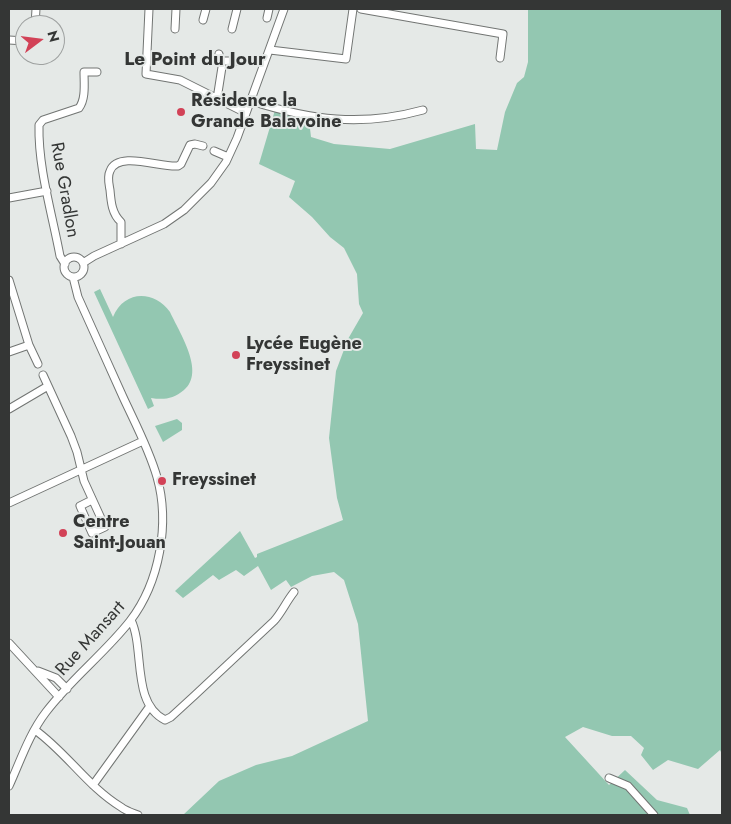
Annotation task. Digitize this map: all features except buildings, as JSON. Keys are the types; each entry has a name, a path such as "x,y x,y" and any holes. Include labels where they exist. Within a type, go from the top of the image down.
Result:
{"street":[{"path":"149,9 146,74 180,80 246,113"},
{"path":"175,29 176,9"},
{"path":"204,20 206,9"},
{"path":"232,29 237,9"},
{"path":"267,18 269,9"},
{"path":"83,263 94,256 164,224 184,210 211,183 228,157 252,101 284,9"},
{"path":"270,50 346,60 353,9"},
{"path":"361,9 503,34 500,58"},
{"path":"217,98 220,85 220,58 238,61"},
{"name":"Rue Gradlon","path":"65,264 60,256 47,191 39,143 39,125 44,120 79,108 84,98 84,72 97,72"},
{"path":"252,101 301,115 340,119 374,119 423,110"},
{"path":"121,244 121,222 114,216 110,196 108,176 113,166 122,160 178,166 181,164 190,145 203,146"},
{"path":"214,150 228,157"},
{"path":"9,198 47,191"},
{"path":"72,257 80,258 83,263 82,274 73,277 66,273 65,264 68,259 72,257"},
{"name":"Rue Mansart","path":"9,786 34,730 45,713 131,620 141,604 156,565 162,535 158,479 143,441 78,297 73,277"},
{"path":"9,280 29,345 38,364"},
{"path":"9,352 29,345"},
{"path":"43,375 77,452 80,469 105,527 92,533 80,506 92,500"},
{"path":"9,409 48,386"},
{"path":"9,503 143,441"},
{"path":"131,620 135,631 140,673 150,706 157,716 165,720 171,717 274,621 294,592"},
{"path":"9,643 59,697"},
{"path":"32,667 56,678 67,689"},
{"path":"93,785 150,706"},
{"path":"34,730 46,738 93,785 121,808 138,815"},
{"path":"609,778 628,786 654,815"}],"green space":[{"path":"528,9 722,9 722,754 720,750 698,769 668,760 653,770 641,755 644,748 631,736 612,736 583,727 565,737 609,785 625,770 657,800 687,808 690,815 183,815 219,781 256,765 292,756 368,721 358,624 344,580 334,572 312,576 291,587 286,580 271,590 258,566 244,576 236,570 219,580 213,575 183,598 175,591 240,531 255,558 257,554 343,520 337,498 329,438 336,371 348,339 363,313 359,304 357,274 344,248 289,197 295,181 259,164 275,110 309,120 311,137 334,144 390,149 475,124 476,149 497,150 505,112 517,83 524,77 528,62"},
{"path":"100,289 113,317 124,302 140,296 156,300 170,312 189,352 192,363 190,382 184,390 168,398 151,398 154,406 148,409 94,292"},
{"path":"177,419 182,423 182,430 163,442 155,426"}],"place":[{"name":"Résidence la Grande Balavoine","path":"181,112"},
{"name":"Lycée Eugène Freyssinet","path":"236,355"},
{"name":"Freyssinet","path":"162,481"},
{"name":"Centre Saint-Jouan","path":"63,533"}],"district":[{"name":"Le Point du Jour","path":"195,60"}]}
